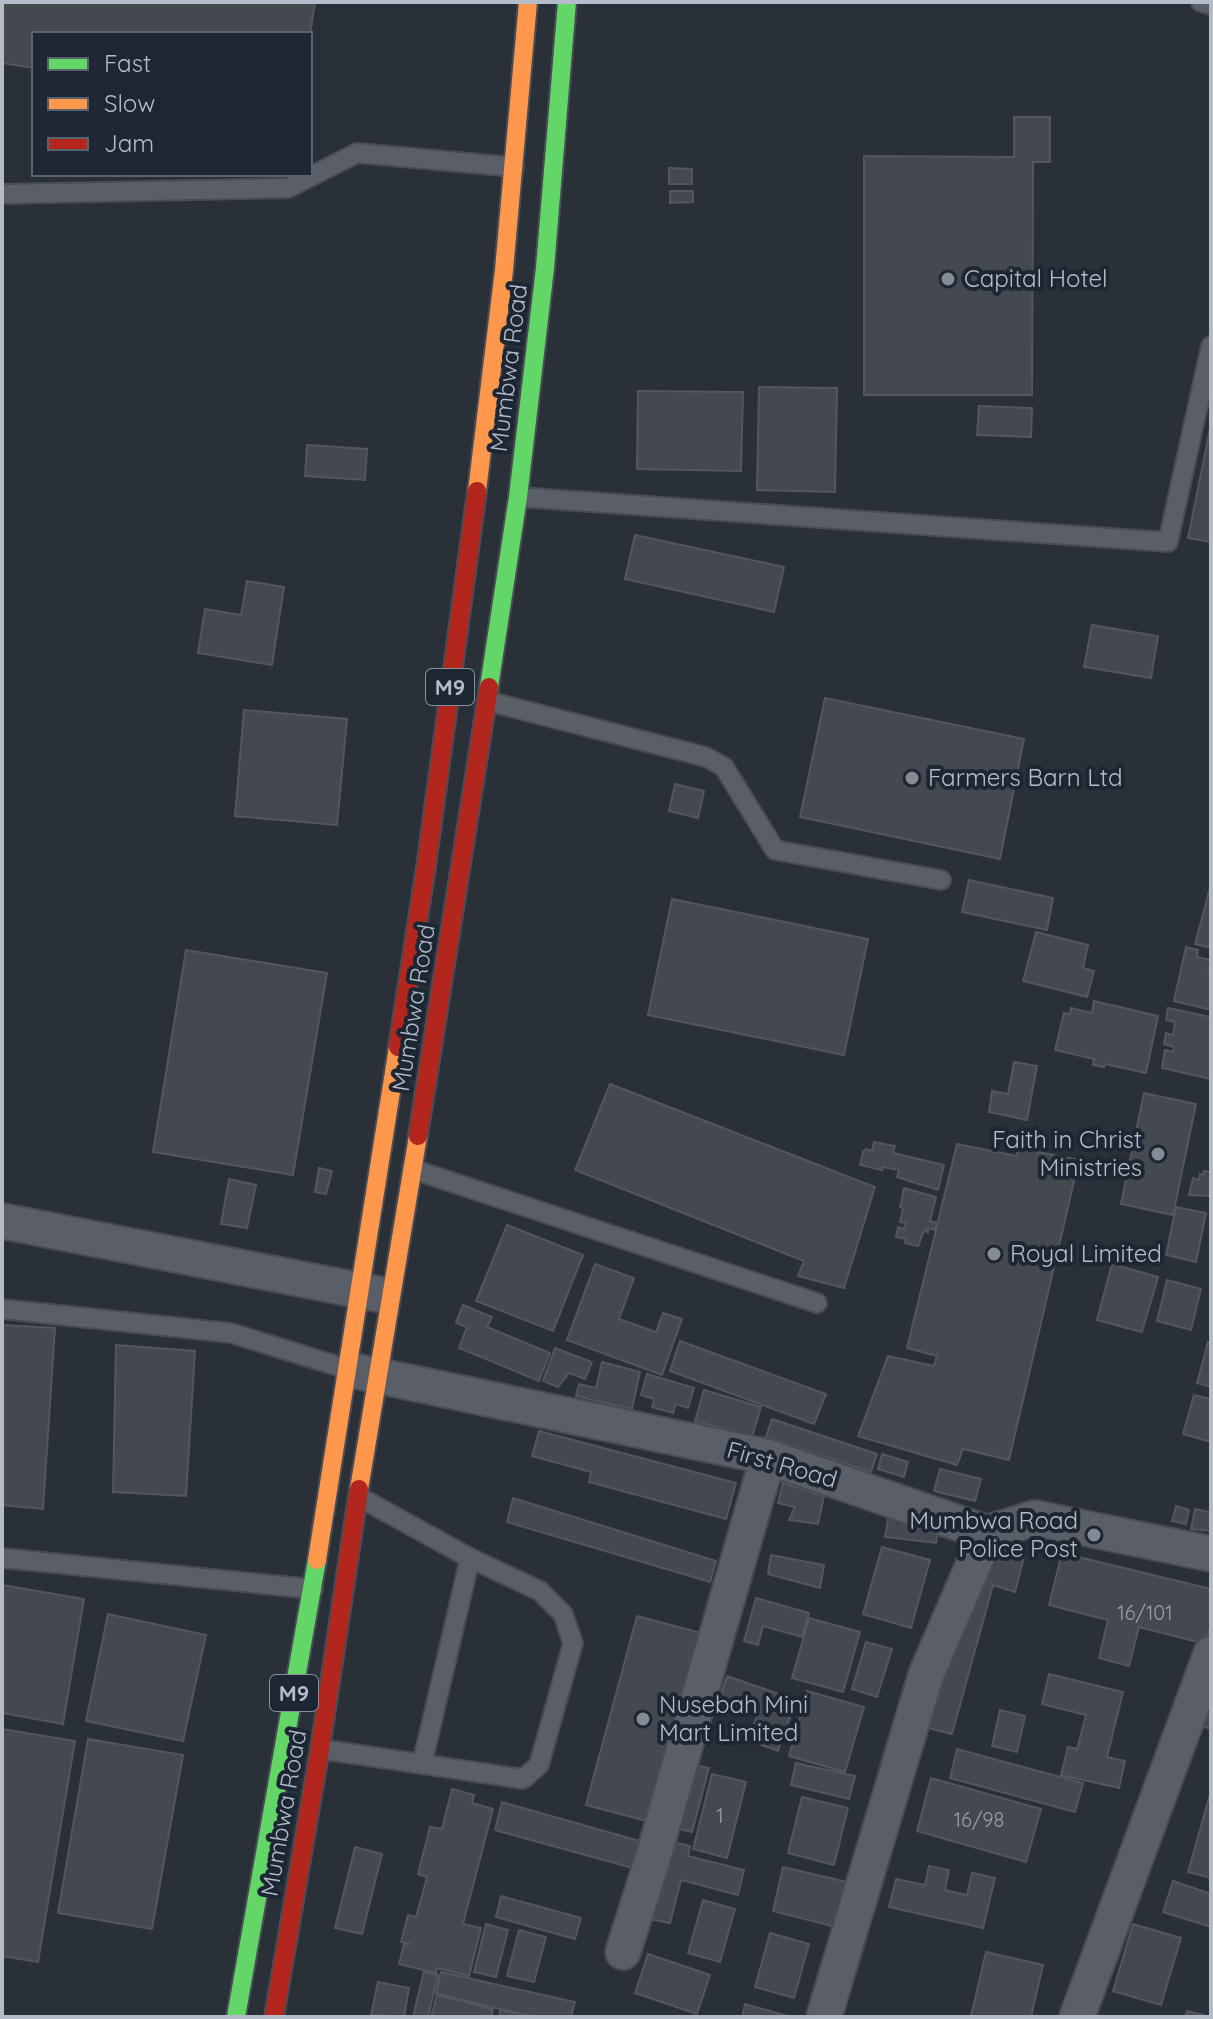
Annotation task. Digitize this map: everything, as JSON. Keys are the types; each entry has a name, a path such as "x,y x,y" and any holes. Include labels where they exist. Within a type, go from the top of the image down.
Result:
{"main road":[{"name":"Mumbwa Road","path":"236,2017 313,1589 376,1293 426,867 470,545 514,167 528,2"},
{"name":"Mumbwa Road","path":"274,2017 359,1497 361,1372 376,1293 412,1169 518,497 545,268 567,2"}],"street":[{"path":"2,1221 376,1293"},
{"name":"First Road","path":"361,1372 768,1457 987,1533"},
{"path":"623,1952 768,1457"},
{"path":"824,2017 926,1675 987,1533 1035,1518 1211,1554"},
{"path":"1077,2017 1211,1654"}],"lane":[{"path":"1201,2 1211,5"},
{"path":"312,176 357,153 514,167"},
{"path":"2,194 288,188 312,176"},
{"path":"518,497 1168,542 1211,346"},
{"path":"487,701 706,757 724,767 775,850 941,880"},
{"path":"412,1169 817,1303"},
{"path":"2,1309 231,1333 361,1372"},
{"path":"320,1749 523,1779 539,1765 573,1643 563,1614 540,1591 470,1558 359,1497"},
{"path":"2,1558 313,1589"},
{"path":"422,1764 470,1558"}],"building":[{"path":"2,2 315,2 310,32 32,32 32,68 2,63"},
{"name":"Capital Hotel","path":"1014,117 1050,117 1050,162 1033,162 1032,395 864,395 864,156 1014,157"},
{"path":"669,168 692,169 692,184 669,184"},
{"path":"670,191 693,191 693,202 670,203"},
{"path":"759,387 837,388 835,492 757,490"},
{"path":"638,391 743,392 741,471 637,469"},
{"path":"979,406 1032,408 1031,437 977,435"},
{"path":"1211,424 1211,542 1188,538"},
{"path":"307,445 367,449 365,480 305,476"},
{"path":"635,535 784,567 774,612 625,579"},
{"path":"247,581 284,587 272,665 198,653 205,609 241,615"},
{"path":"1092,625 1158,636 1151,678 1084,667"},
{"name":"Farmers Barn Ltd","path":"825,698 1024,739 1000,859 800,817"},
{"path":"244,710 347,719 337,825 235,816"},
{"path":"675,784 704,791 698,818 669,811"},
{"path":"969,880 1053,898 1047,930 962,912"},
{"path":"1211,884 1211,948 1195,944"},
{"path":"672,899 868,939 844,1055 648,1015"},
{"path":"1036,932 1088,945 1083,968 1094,971 1087,997 1023,981"},
{"path":"1186,947 1198,950 1197,957 1211,960 1208,972 1211,973 1211,1010 1174,1001"},
{"path":"186,950 327,973 293,1175 153,1152"},
{"path":"1094,1001 1158,1016 1146,1073 1105,1064 1104,1067 1093,1065 1094,1059 1055,1050 1064,1013 1070,1014 1071,1008 1092,1013"},
{"path":"1168,1008 1211,1017 1211,1079 1162,1068 1165,1050 1173,1052 1174,1047 1164,1044 1166,1033 1173,1035 1175,1022 1166,1020"},
{"path":"1014,1062 1037,1066 1027,1120 989,1112 992,1091 1008,1094"},
{"path":"610,1084 875,1187 844,1288 798,1276 804,1261 575,1170"},
{"name":"Faith in Christ Ministries","path":"1144,1093 1196,1104 1173,1215 1121,1204"},
{"path":"874,1142 895,1146 893,1153 944,1165 938,1190 897,1177 899,1170 860,1165 863,1152 866,1149 872,1151"},
{"name":"Royal Limited","path":"957,1144 1017,1156 1018,1148 1079,1160 1009,1460 963,1449 957,1465 858,1436 888,1356 934,1366 937,1356 907,1348"},
{"path":"319,1168 332,1171 326,1194 315,1192"},
{"path":"1211,1169 1211,1196 1189,1195 1193,1178 1199,1180 1200,1174"},
{"path":"229,1179 256,1185 247,1228 221,1224"},
{"path":"904,1188 936,1197 930,1221 937,1223 935,1230 928,1228 928,1232 924,1231 918,1246 896,1237 898,1227 904,1229 906,1223 900,1222"},
{"path":"1176,1207 1206,1213 1196,1262 1166,1255"},
{"path":"507,1225 583,1255 553,1331 476,1301"},
{"path":"595,1264 634,1278 619,1319 656,1332 663,1313 682,1319 662,1375 567,1340"},
{"path":"1112,1264 1158,1277 1142,1332 1097,1320"},
{"path":"1167,1280 1201,1289 1191,1330 1157,1321"},
{"path":"463,1305 492,1317 487,1327 550,1353 539,1381 459,1348 467,1327 456,1323"},
{"path":"2,1325 55,1328 43,1509 2,1505"},
{"path":"680,1341 826,1394 814,1424 670,1371"},
{"path":"1208,1342 1211,1343 1211,1387 1197,1383"},
{"path":"116,1345 195,1351 186,1496 113,1492"},
{"path":"555,1348 592,1362 585,1379 569,1373 558,1387 543,1381"},
{"path":"602,1362 640,1372 632,1409 576,1396 579,1384 596,1388"},
{"path":"647,1374 694,1388 688,1408 676,1404 673,1413 652,1407 654,1399 641,1395"},
{"path":"704,1390 761,1407 752,1437 695,1421"},
{"path":"1194,1395 1211,1399 1211,1442 1183,1434"},
{"path":"772,1419 877,1454 871,1472 766,1437"},
{"path":"539,1431 736,1483 726,1519 589,1482 591,1472 532,1456"},
{"path":"882,1454 908,1462 904,1477 878,1469"},
{"path":"940,1469 981,1479 975,1501 934,1491"},
{"path":"783,1483 824,1496 818,1524 789,1520 795,1507 778,1503"},
{"path":"513,1498 716,1561 710,1582 507,1522"},
{"path":"1176,1506 1189,1510 1186,1524 1172,1521"},
{"path":"1195,1509 1210,1512 1211,1531 1191,1529"},
{"path":"889,1514 939,1522 936,1543 885,1537"},
{"path":"972,1539 1025,1553 1015,1592 993,1585 952,1734 920,1726"},
{"path":"882,1547 930,1560 911,1628 863,1614"},
{"path":"1062,1553 1211,1589 1211,1624 1206,1644 1139,1627 1129,1666 1099,1658 1108,1620 1049,1605"},
{"path":"771,1555 824,1565 820,1588 768,1574"},
{"path":"2,1585 84,1599 63,1724 2,1713"},
{"path":"756,1598 809,1613 802,1637 763,1626 758,1645 744,1641"},
{"path":"108,1614 206,1635 183,1741 86,1721"},
{"name":"Nusebah Mini Mart Limited","path":"637,1616 701,1633 650,1822 586,1805"},
{"path":"809,1618 860,1632 843,1692 792,1678"},
{"path":"866,1642 892,1649 877,1697 852,1689"},
{"path":"1211,1667 1211,1729 1195,1724"},
{"path":"1049,1674 1123,1692 1107,1757 1125,1761 1119,1788 1061,1775 1068,1747 1077,1749 1086,1715 1042,1704"},
{"path":"727,1676 796,1700 778,1751 748,1740 758,1713 719,1700"},
{"path":"807,1691 864,1707 845,1772 789,1756"},
{"path":"1000,1710 1025,1716 1017,1752 992,1746"},
{"path":"2,1729 75,1741 38,1962 2,1956"},
{"path":"88,1739 183,1755 152,1929 58,1913"},
{"path":"957,1749 1083,1783 1075,1812 950,1778"},
{"path":"687,1763 709,1768 692,1832 671,1827"},
{"path":"796,1763 855,1776 849,1799 791,1785"},
{"path":"712,1774 746,1782 727,1858 693,1849"},
{"path":"931,1778 1041,1809 1026,1862 917,1831"},
{"path":"452,1789 474,1795 472,1803 493,1809 463,1924 481,1928 469,1976 437,1968 436,1973 399,1964 404,1944 411,1944 401,1942 408,1915 416,1917 427,1877 418,1874 430,1827 442,1829"},
{"path":"1211,1791 1211,1878 1188,1872"},
{"path":"802,1797 848,1808 834,1865 788,1853"},
{"path":"502,1802 643,1842 636,1869 495,1830"},
{"path":"664,1840 690,1846 688,1856 744,1870 738,1895 681,1880 670,1923 645,1918"},
{"path":"355,1847 382,1854 362,1934 335,1928"},
{"path":"929,1866 949,1870 945,1890 967,1895 972,1873 995,1878 983,1928 889,1907 896,1879 925,1885"},
{"path":"783,1867 847,1882 836,1927 773,1911"},
{"path":"1173,1881 1211,1894 1211,1927 1163,1912"},
{"path":"501,1896 581,1918 575,1939 496,1917"},
{"path":"703,1900 735,1909 720,1962 688,1953"},
{"path":"486,1924 508,1930 496,1977 474,1972"},
{"path":"1133,1924 1181,1938 1161,2005 1113,1991"},
{"path":"519,1930 546,1937 534,1982 507,1976"},
{"path":"770,1933 809,1944 794,1998 755,1987"},
{"path":"986,1952 1043,1965 1031,2017 971,2016"},
{"path":"648,1954 710,1975 697,2014 635,1993"},
{"path":"424,1971 438,1975 428,2017 413,2017"},
{"path":"441,1972 575,2002 571,2017 535,2017 436,1994"},
{"path":"378,1982 409,1988 404,2017 371,2015"},
{"path":"437,1995 493,2009 491,2017 431,2017"},
{"path":"745,2004 791,2017 742,2017"},
{"path":"500,2010 531,2017 499,2017"},
{"path":"1187,2011 1211,2017 1185,2017"}],"traffic: fast":[{"path":"489,687 518,497 545,268 567,2"},
{"path":"236,2017 317,1560"}],"traffic: slow":[{"path":"477,491 504,270 528,2"},
{"path":"317,1560 398,1047"},
{"path":"359,1489 418,1136"}],"traffic: jam":[{"path":"398,1047 426,867 477,491"},
{"path":"418,1136 489,687"},
{"path":"274,2017 320,1749 359,1489"}],"place":[{"name":"Capital Hotel","path":"948,279"},
{"name":"Farmers Barn Ltd","path":"912,778"},
{"name":"Faith in Christ Ministries","path":"1158,1154"},
{"name":"Royal Limited","path":"994,1254"},
{"name":"Mumbwa Road Police Post","path":"1094,1535"},
{"name":"Nusebah Mini Mart Limited","path":"643,1719"}]}
